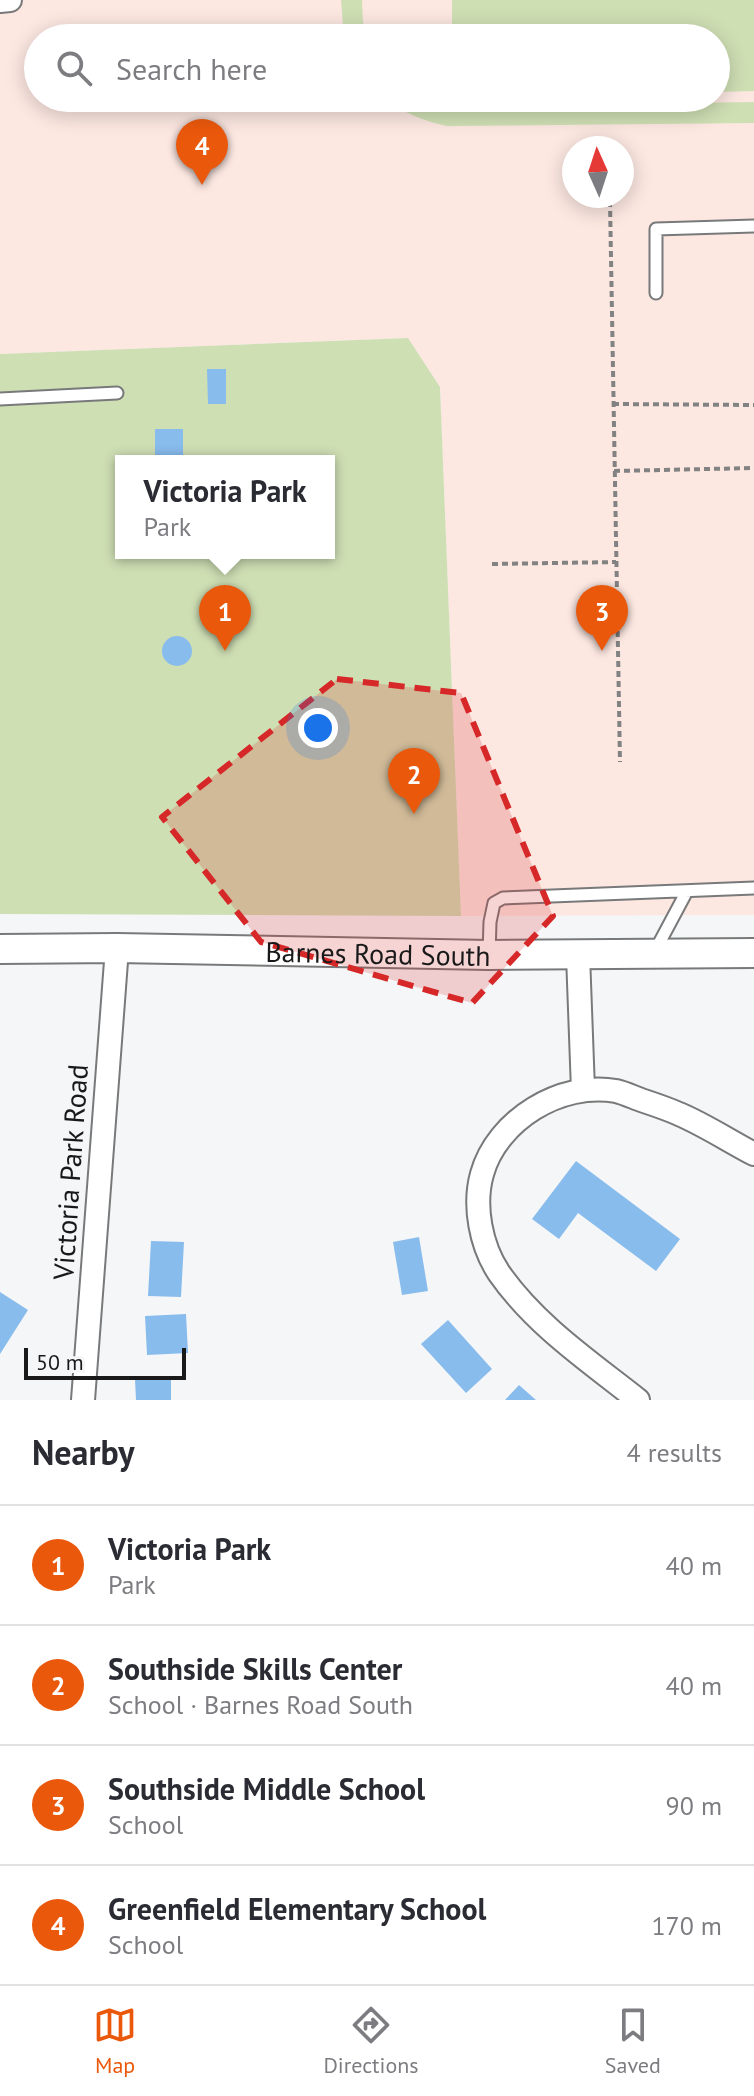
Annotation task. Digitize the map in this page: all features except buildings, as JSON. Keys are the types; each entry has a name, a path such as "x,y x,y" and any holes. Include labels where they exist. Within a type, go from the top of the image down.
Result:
{"street":[{"path":"0,1 10,0"},
{"name":"Barnes Road South","path":"0,949 117,948 489,955 754,953"},
{"name":"Victoria Park Road","path":"83,1400 117,948"},
{"path":"578,955 583,1090"},
{"path":"638,1400 562,1340 529,1309 498,1272 484,1243 479,1219 482,1174 490,1154 503,1135 524,1116 565,1093 583,1090 616,1091 680,1114 754,1154"}],"lane":[{"path":"656,293 656,229 754,226"},
{"path":"0,399 117,393"},
{"path":"489,955 494,903 503,898 754,888"},
{"path":"653,955 687,891"}],"path":[{"path":"610,208 620,762"},
{"path":"613,404 754,405"},
{"path":"614,471 754,468"},
{"path":"492,564 616,562"}],"highlighted area":[{"path":"337,679 461,693 553,916 472,1003 261,942 162,817"}],"shaded area":[{"path":"0,0 754,0 754,915 461,916 440,387 408,338 0,354"}],"green space":[{"path":"341,0 362,0 364,24 343,24"},
{"path":"452,0 754,0 754,91 730,92 730,24 452,24"},
{"path":"730,102 754,102 754,123 447,126 406,112 730,112"},
{"path":"408,338 440,387 461,916 0,914 0,354"}],"place":[{"name":"Greenfield Elementary School","path":"202,185"},
{"name":"Victoria Park","path":"225,651"},
{"name":"Southside Middle School","path":"602,651"},
{"name":"Southside Skills Center","path":"414,814"}]}
